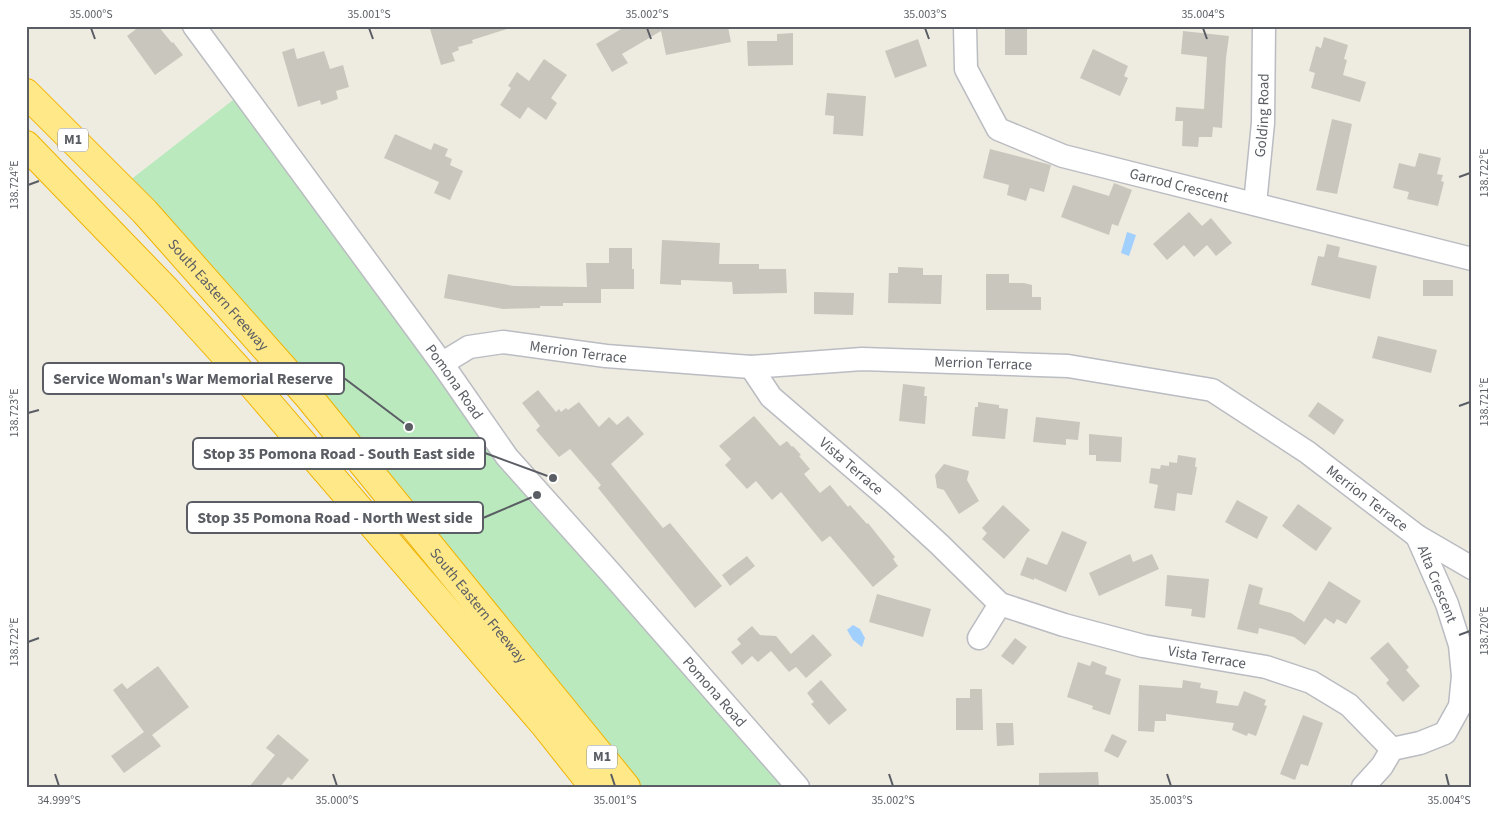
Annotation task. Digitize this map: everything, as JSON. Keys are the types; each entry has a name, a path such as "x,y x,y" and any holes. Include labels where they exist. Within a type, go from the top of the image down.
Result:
{"highway":[{"name":"South Eastern Freeway","path":"26,93 145,212 308,396 626,787"},
{"name":"South Eastern Freeway","path":"26,145 166,291 256,389 538,717 594,787"},
{"path":"578,727 639,787"}],"street":[{"name":"Pomona Road","path":"194,26 443,365 507,457 798,787"},
{"name":"Garrod Crescent","path":"965,26 966,69 998,129 1063,156 1472,259"},
{"name":"Golding Road","path":"1256,204 1263,123 1264,26"},
{"name":"Merrion Terrace","path":"443,365 470,347 503,342 606,356 751,367 862,359 1068,366 1212,390 1307,452 1417,536 1472,568"},
{"name":"Vista Terrace","path":"751,367 771,397 938,544 1000,604 1064,625 1142,646 1266,667 1311,682 1350,705 1392,749"},
{"name":"Alta Crescent","path":"1392,749 1420,743 1445,733 1460,706 1463,676 1460,645 1448,604 1417,536"},
{"path":"980,638 1000,604"},
{"path":"1363,787 1382,766 1392,749"}],"green space":[{"path":"242,93 507,457 798,787 639,787 120,188"}],"water":[{"path":"1127,232 1136,235 1129,256 1121,253"},
{"path":"853,625 860,629 865,638 862,647 853,640 847,630"}],"building":[{"path":"140,26 158,26 183,55 155,75 127,36"},
{"path":"439,26 506,26 507,29 472,40 473,43 458,47 459,50 452,53 455,61 441,65 430,29"},
{"path":"626,26 669,26 665,29 677,26 714,26 714,29 728,27 731,42 666,55 661,31 622,54 628,63 612,72 596,44"},
{"path":"1005,26 1027,26 1027,55 1005,55"},
{"path":"1183,31 1229,36 1222,128 1213,127 1212,137 1199,137 1198,147 1182,146 1183,121 1175,121 1176,107 1204,109 1207,57 1181,54"},
{"path":"793,33 793,65 748,66 747,41 777,41 777,34"},
{"path":"1324,37 1348,45 1344,59 1347,60 1343,75 1366,82 1360,102 1311,88 1315,73 1309,71 1316,46 1321,48"},
{"path":"918,39 927,66 895,78 885,51"},
{"path":"294,48 297,59 324,51 330,69 343,65 349,87 336,91 338,99 321,105 320,100 298,107 282,52"},
{"path":"1093,49 1128,66 1124,76 1128,78 1120,96 1080,78"},
{"path":"544,59 567,75 551,98 557,103 546,120 528,107 520,119 500,105 511,88 508,86 517,72 529,81"},
{"path":"827,93 866,96 863,136 833,134 834,116 825,115"},
{"path":"1332,119 1352,124 1337,194 1316,190"},
{"path":"395,134 431,150 434,143 448,149 445,156 452,159 450,165 463,171 450,200 434,193 439,182 384,158"},
{"path":"990,149 1051,165 1044,192 1030,188 1026,201 1007,195 1009,185 983,178"},
{"path":"1419,153 1441,158 1437,174 1443,175 1441,181 1444,182 1438,206 1407,199 1409,192 1393,188 1399,163 1415,167"},
{"path":"1114,183 1132,190 1118,226 1112,224 1109,235 1061,217 1073,185 1109,196"},
{"path":"1189,212 1202,226 1211,218 1232,243 1216,256 1207,245 1194,257 1184,245 1167,260 1153,244"},
{"path":"662,240 720,243 719,264 759,264 759,269 786,269 787,293 733,294 732,282 681,280 681,285 660,284"},
{"path":"1327,244 1340,247 1338,257 1377,266 1370,299 1311,285 1318,256 1324,257"},
{"path":"609,248 632,248 634,289 601,289 601,303 563,303 563,306 503,309 444,298 448,274 514,286 587,287 586,263 609,263"},
{"path":"898,267 923,268 923,275 942,275 941,304 888,303 889,273 898,273"},
{"path":"986,274 1009,274 1009,283 1032,285 1032,297 1041,297 1041,310 986,310"},
{"path":"1423,280 1453,280 1453,296 1423,296"},
{"path":"814,292 854,293 853,315 814,314"},
{"path":"1378,336 1437,350 1431,373 1372,358"},
{"path":"903,384 925,387 924,396 927,396 925,424 899,421"},
{"path":"538,390 556,412 559,409 561,412 566,408 568,410 579,402 599,427 609,417 617,425 628,416 644,434 611,464 663,528 670,523 722,586 695,608 598,488 601,485 570,449 559,457 536,430 540,426 522,403"},
{"path":"978,402 999,405 999,408 1008,409 1005,439 972,436 975,407 978,407"},
{"path":"1318,402 1344,420 1334,435 1308,416"},
{"path":"754,416 780,446 787,441 801,455 799,456 810,469 804,474 820,493 830,485 848,507 850,505 868,523 895,557 893,559 898,566 873,587 830,536 822,542 781,492 772,500 756,481 747,489 725,465 731,459 719,446"},
{"path":"1036,417 1080,422 1078,440 1066,439 1066,445 1033,442"},
{"path":"1089,434 1122,437 1121,462 1096,461 1096,455 1089,455"},
{"path":"1178,455 1196,458 1195,467 1197,467 1192,495 1177,493 1175,511 1154,508 1158,485 1149,483 1151,468 1160,469 1161,465 1169,466 1169,462 1177,463"},
{"path":"944,464 969,471 967,480 979,501 959,514 944,490 937,488 935,475"},
{"path":"1237,500 1268,517 1257,539 1225,522"},
{"path":"1298,504 1332,528 1316,551 1282,526"},
{"path":"1003,505 1030,530 1004,559 982,539 987,533 982,528"},
{"path":"1062,531 1087,542 1066,592 1034,578 1034,580 1020,575 1027,557 1047,565"},
{"path":"1130,554 1133,562 1152,554 1159,569 1099,596 1089,573"},
{"path":"747,556 755,566 730,586 722,575"},
{"path":"1167,575 1209,579 1205,618 1191,616 1192,609 1165,606"},
{"path":"1329,581 1361,601 1346,624 1337,619 1334,624 1325,618 1305,645 1294,637 1259,628 1258,634 1237,629 1249,584 1263,588 1259,604 1291,613 1304,622"},
{"path":"877,594 931,609 923,637 869,622"},
{"path":"752,626 760,635 776,636 791,654 813,634 832,655 806,678 796,667 789,672 771,651 758,662 752,656 742,665 731,652 741,644 737,639"},
{"path":"1015,638 1027,647 1013,665 1001,656"},
{"path":"1388,642 1409,667 1406,670 1420,686 1403,702 1386,683 1389,680 1370,658"},
{"path":"1092,661 1107,667 1105,674 1121,679 1110,715 1092,709 1093,706 1067,697 1078,662 1090,666"},
{"path":"158,666 189,707 152,735 161,746 124,773 111,756 144,732 113,690 122,683 127,689"},
{"path":"821,680 847,710 829,725 811,704 814,702 807,693"},
{"path":"1183,680 1201,683 1200,688 1218,691 1216,703 1238,706 1244,691 1266,700 1264,705 1267,706 1256,736 1248,733 1247,736 1232,730 1234,723 1166,714 1166,721 1155,721 1154,732 1138,731 1139,685 1182,688"},
{"path":"970,689 982,689 983,730 956,730 956,698 970,698"},
{"path":"1303,715 1323,723 1308,766 1301,764 1295,780 1280,774"},
{"path":"996,723 1013,723 1014,745 997,746"},
{"path":"278,734 309,760 292,780 288,777 280,787 249,787 275,755 266,748"},
{"path":"1112,734 1127,741 1118,758 1104,751"},
{"path":"1098,772 1099,787 1039,787 1039,773"}],"place":[{"name":"Service Woman's War Memorial Reserve","path":"409,427"},
{"name":"Stop 35 Pomona Road - South East side","path":"553,478"},
{"name":"Stop 35 Pomona Road - North West side","path":"537,495"}]}
